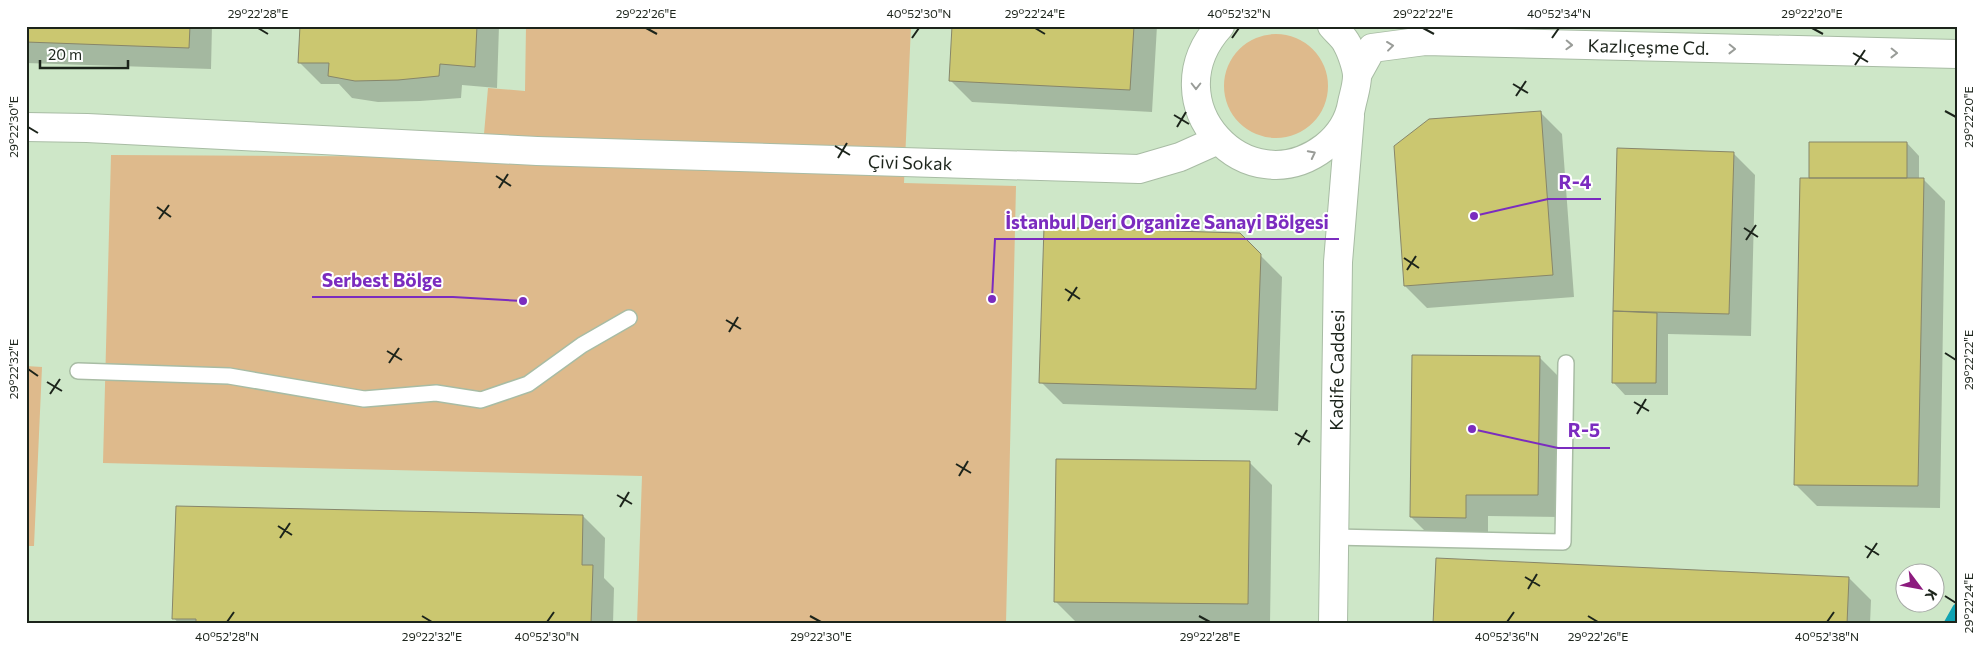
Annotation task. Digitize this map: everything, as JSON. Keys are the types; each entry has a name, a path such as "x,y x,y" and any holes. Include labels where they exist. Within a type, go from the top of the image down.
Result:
{"street":[{"path":"1220,26 1208,40 1197,65 1196,92 1202,118 1218,140 1239,156 1264,164 1290,163 1315,154 1336,138 1350,116"},
{"path":"1332,26 1348,44 1357,75"},
{"name":"Kazlıçeşme Cd.","path":"1357,75 1372,48 1425,42 1957,54"},
{"name":"Kadife Caddesi","path":"1332,624 1338,262 1350,116 1357,75"},
{"name":"Çivi Sokak","path":"26,127 87,128 537,151 1139,169 1180,157 1218,140"}],"lane":[{"path":"78,371 229,376 364,399 436,393 481,400 528,384 582,345 629,318"},
{"path":"1334,536 1563,542 1566,363"}],"shaded area":[{"path":"26,26 1957,26 1957,624 26,624"},
{"path":"526,26 911,26 904,183 1016,186 1006,624 637,624 642,476 103,463 111,155 482,157 488,88 525,91"},
{"path":"1276,34 1296,38 1305,43 1319,57 1324,66 1328,86 1324,106 1319,115 1305,129 1296,134 1276,138 1256,134 1247,129 1233,115 1228,106 1224,86 1228,66 1233,57 1247,43 1256,38"},
{"path":"26,366 42,367 34,546 26,546"}],"building":[{"path":"26,26 190,26 189,48 26,42"},
{"path":"300,26 477,26 475,67 440,64 439,76 398,80 355,81 328,76 329,63 298,63"},
{"path":"952,26 1134,26 1130,90 949,81"},
{"path":"1541,111 1553,275 1404,286 1394,146 1429,119"},
{"path":"1809,142 1907,142 1907,178 1809,178"},
{"path":"1617,148 1734,152 1729,314 1613,311"},
{"path":"1800,178 1924,178 1918,486 1794,485"},
{"path":"1044,227 1240,233 1261,254 1256,389 1039,383"},
{"path":"1613,311 1657,313 1656,383 1612,383"},
{"path":"1412,355 1540,356 1538,495 1466,495 1466,518 1410,517"},
{"path":"1056,459 1250,461 1248,604 1054,602"},
{"path":"176,506 583,515 582,565 593,565 591,624 196,624 196,619 172,619"},
{"path":"1436,558 1849,577 1847,624 1433,624"}],"waterway":[{"path":"1948,624 1957,608"}],"place":[{"name":"R-4","path":"1474,216"},
{"name":"İstanbul Deri Organize Sanayi Bölgesi","path":"992,299"},
{"name":"Serbest Bölge","path":"523,301"},
{"name":"R-5","path":"1472,429"}]}
